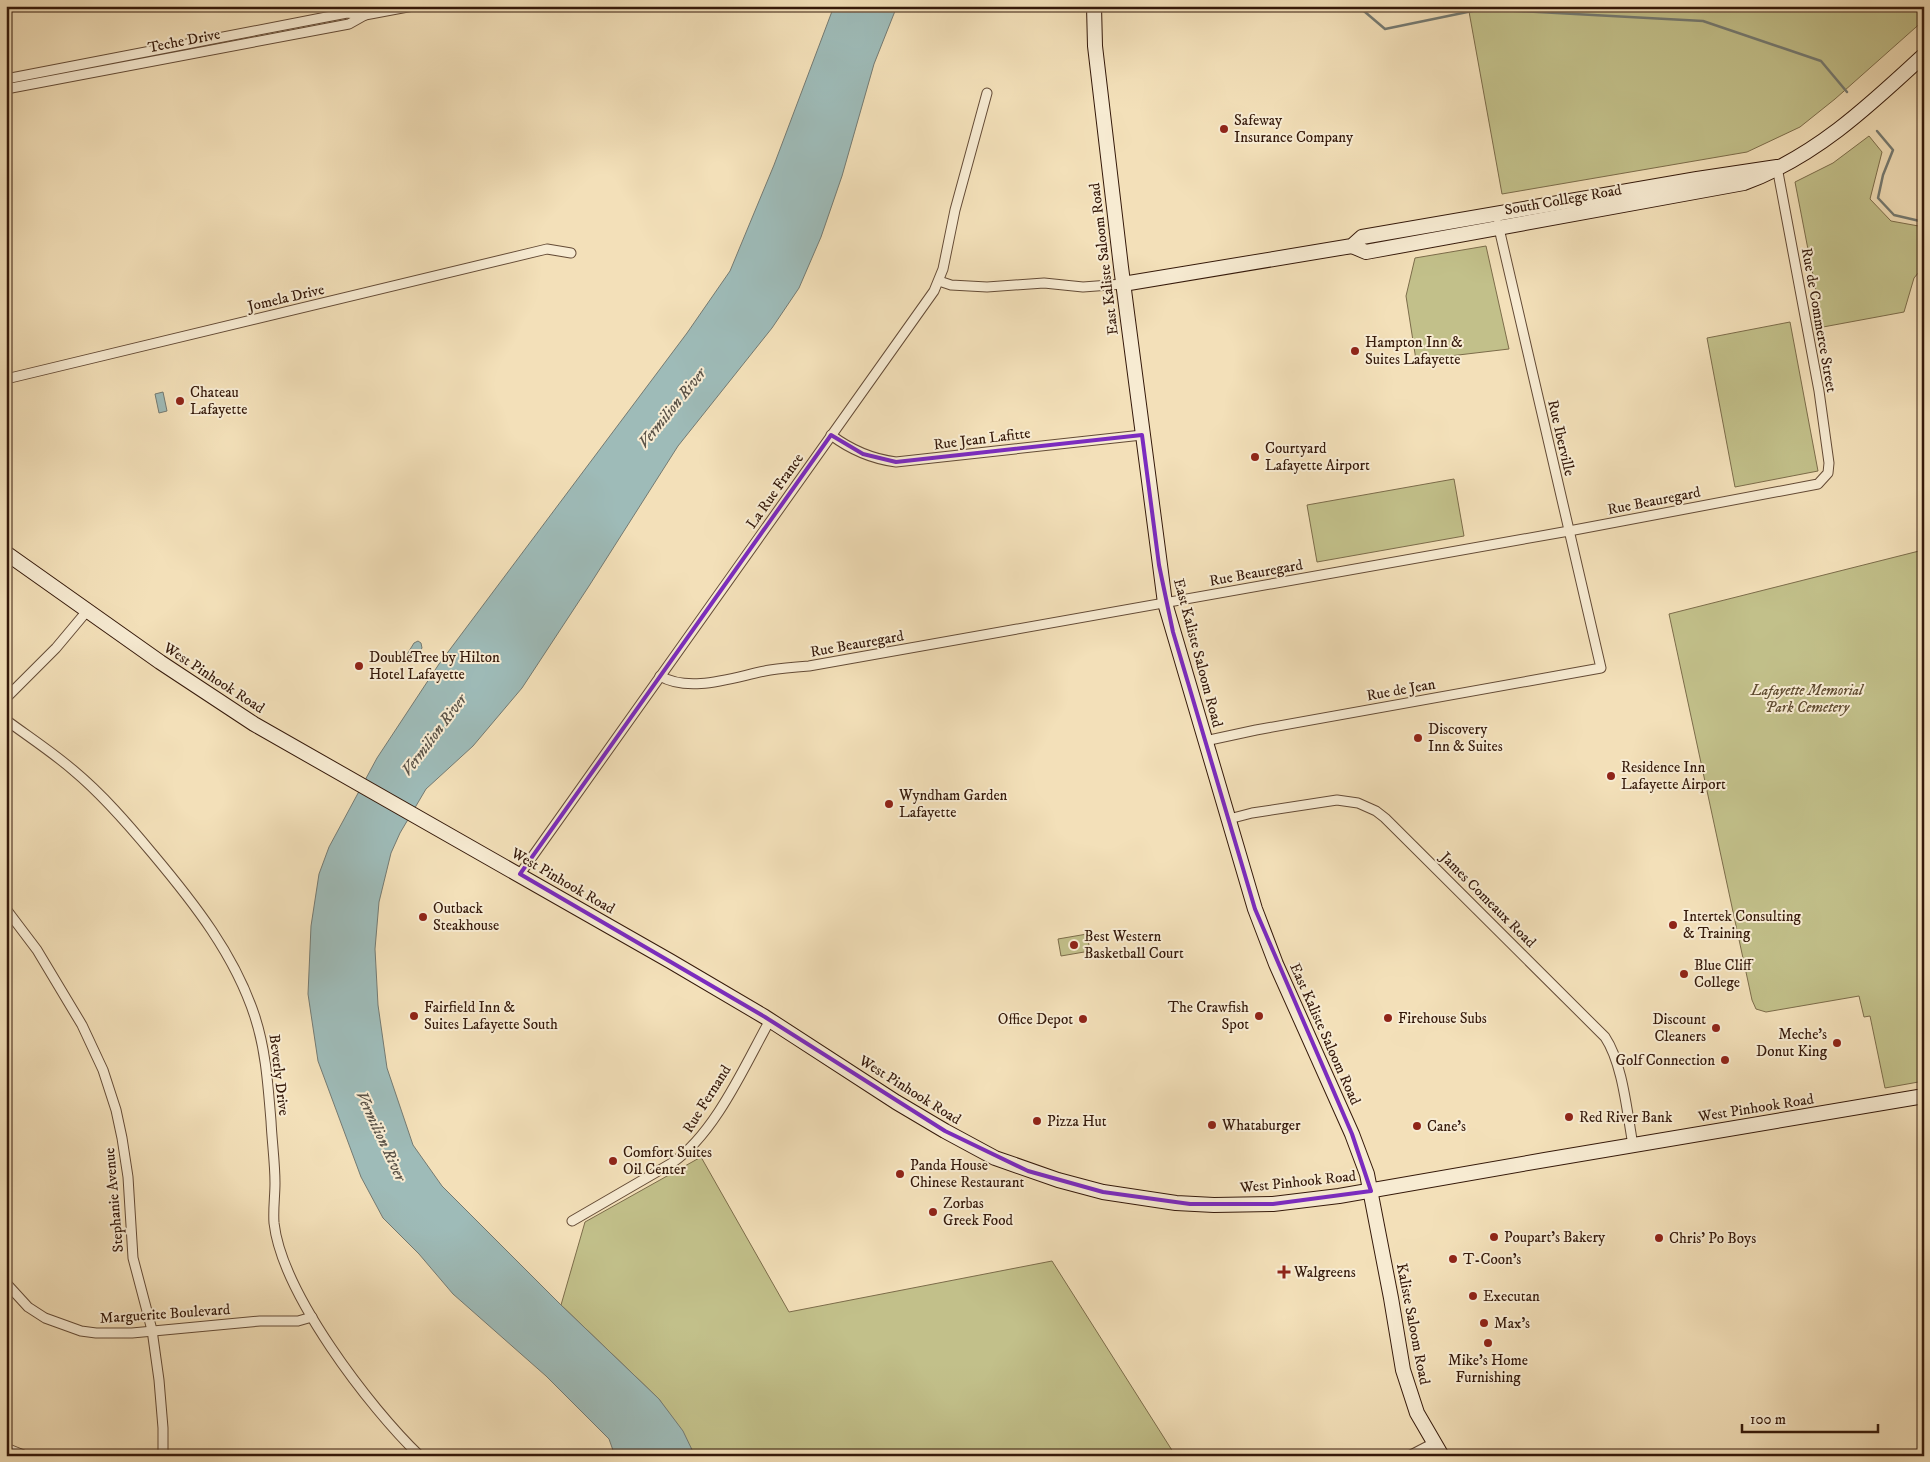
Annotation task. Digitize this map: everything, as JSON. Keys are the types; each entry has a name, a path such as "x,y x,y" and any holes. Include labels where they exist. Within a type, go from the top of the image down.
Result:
{"main road":[{"name":"East Kaliste Saloom Road","path":"1094,6 1095,46 1123,284 1165,603 1255,910 1266,940 1352,1134 1371,1191"},
{"name":"South College Road","path":"1352,246 1366,252 1732,186 1755,179 1819,144 1844,127 1924,55"},
{"name":"South College Road","path":"1123,284 1352,246 1362,238 1494,214 1697,178 1777,167"},
{"name":"West Pinhook Road","path":"6,552 160,662 254,724 444,833 520,874 770,1020 885,1095 945,1131 995,1158 1058,1180 1140,1199 1176,1204 1214,1206 1273,1204 1371,1191 1924,1096"},
{"name":"Kaliste Saloom Road","path":"1371,1191 1403,1370 1418,1413 1442,1456"}],"street":[{"name":"Teche Drive","path":"6,79 347,13 365,15 413,6"},
{"name":"Teche Drive","path":"6,89 349,24 365,15"},
{"path":"200,41 202,52"},
{"path":"51,70 53,80"},
{"name":"La Rue France","path":"520,874 939,281 948,249 954,210 987,93"},
{"name":"Rue de Commerce Street","path":"1777,167 1819,391 1829,463 1828,473 1825,478"},
{"name":"Rue Iberville","path":"1494,214 1499,228 1601,668"},
{"name":"Jomela Drive","path":"6,379 547,249 571,253"},
{"name":"South College Road","path":"939,281 951,285 987,287 1044,283 1083,286 1123,284"},
{"name":"Rue Jean Lafitte","path":"831,435 863,454 896,462 1142,435"},
{"name":"Rue Beauregard","path":"660,676 677,684 698,684 771,670 809,666 892,652 1813,486 1825,478"},
{"path":"6,698 56,648 88,611"},
{"name":"Rue de Jean","path":"1205,741 1275,726 1601,668"},
{"name":"Beverly Drive","path":"6,720 73,770 119,814 186,893 221,944 236,971 255,1017 265,1052 275,1171 273,1211 276,1236 288,1271 312,1317 345,1367 384,1418 420,1456"},
{"name":"James Comeaux Road","path":"1229,819 1252,813 1337,800 1363,805 1385,818 1605,1037 1618,1064 1633,1145"},
{"name":"Stephanie Avenue","path":"6,909 37,950 82,1025 103,1070 122,1138 128,1177 133,1258 152,1330 159,1380 163,1456"},
{"name":"Rue Fernand","path":"572,1221 672,1163 689,1150 706,1131 720,1109 770,1020"},
{"name":"Marguerite Boulevard","path":"6,1283 28,1307 57,1323 96,1333 132,1333 260,1321 298,1321 312,1317"},
{"path":"1409,1456 1434,1443"},
{"path":"6,1448 26,1456"}],"highlighted area":[{"path":"831,435 863,454 896,462 1142,435 1159,565 1173,632 1255,909 1352,1134 1371,1191 1273,1204 1190,1204 1103,1192 1028,1171 945,1131 765,1017 520,874"}],"green space":[{"path":"1468,6 1924,6 1924,20 1835,99 1800,127 1747,152 1502,194"},
{"path":"1869,136 1882,152 1870,199 1891,221 1924,227 1924,266 1914,278 1904,312 1823,327 1795,182 1833,163"},
{"path":"1486,246 1509,349 1416,360 1406,296 1415,258"},
{"path":"1790,322 1818,471 1735,487 1707,338"},
{"path":"1454,479 1464,536 1317,562 1307,505"},
{"name":"Lafayette Memorial Park Cemetery","path":"1923,550 1924,1081 1885,1088 1870,1016 1864,1017 1859,996 1766,1012 1756,1009 1752,1000 1669,614"},
{"name":"Best Western Basketball Court","path":"1087,934 1090,951 1061,956 1058,939"},
{"path":"701,1157 789,1312 1052,1261 1175,1455 695,1456 659,1399 561,1305 585,1222"}],"water":[{"name":"Vermilion River","path":"834,6 897,6 874,64 842,176 821,237 799,288 772,328 678,446 522,688 473,746 426,789 400,833 391,853 379,902 375,949 378,1005 387,1068 413,1145 442,1186 561,1305 659,1399 683,1431 695,1456 615,1456 609,1439 546,1376 453,1294 419,1254 383,1218 361,1177 318,1061 308,994 311,926 319,874 329,847 377,758 439,664 687,333 730,271 774,165"},
{"path":"163,392 167,411 159,413 155,394"},
{"path":"418,641 421,643 422,648 414,660 406,656 414,643"}],"waterway":[{"path":"1358,6 1385,29 1482,9 1703,21 1821,61 1847,92"},
{"path":"1877,131 1893,150 1883,175 1878,198 1894,215 1924,222"}],"place":[{"name":"Safeway Insurance Company","path":"1224,129"},
{"name":"Hampton Inn & Suites Lafayette","path":"1355,351"},
{"name":"Chateau Lafayette","path":"180,401"},
{"name":"Courtyard Lafayette Airport","path":"1255,457"},
{"name":"DoubleTree by Hilton Hotel Lafayette","path":"359,666"},
{"name":"Discovery Inn & Suites","path":"1418,738"},
{"name":"Residence Inn Lafayette Airport","path":"1611,776"},
{"name":"Wyndham Garden Lafayette","path":"889,804"},
{"name":"Outback Steakhouse","path":"423,917"},
{"name":"Intertek Consulting & Training","path":"1673,925"},
{"name":"Best Western Basketball Court","path":"1074,945"},
{"name":"Blue Cliff College","path":"1684,974"},
{"name":"Fairfield Inn & Suites Lafayette South","path":"414,1016"},
{"name":"The Crawfish Spot","path":"1259,1016"},
{"name":"Firehouse Subs","path":"1388,1018"},
{"name":"Office Depot","path":"1083,1019"},
{"name":"Discount Cleaners","path":"1716,1028"},
{"name":"Meche's Donut King","path":"1837,1043"},
{"name":"Golf Connection","path":"1725,1060"},
{"name":"Red River Bank","path":"1569,1117"},
{"name":"Pizza Hut","path":"1037,1121"},
{"name":"Whataburger","path":"1212,1125"},
{"name":"Cane's","path":"1417,1126"},
{"name":"Comfort Suites Oil Center","path":"613,1161"},
{"name":"Panda House Chinese Restaurant","path":"900,1174"},
{"name":"Zorbas Greek Food","path":"933,1212"},
{"name":"Poupart's Bakery","path":"1494,1237"},
{"name":"Chris' Po Boys","path":"1659,1238"},
{"name":"T-Coon's","path":"1453,1259"},
{"name":"Walgreens","path":"1284,1272"},
{"name":"Executan","path":"1473,1296"},
{"name":"Max's","path":"1484,1323"},
{"name":"Mike's Home Furnishing","path":"1488,1343"}]}
